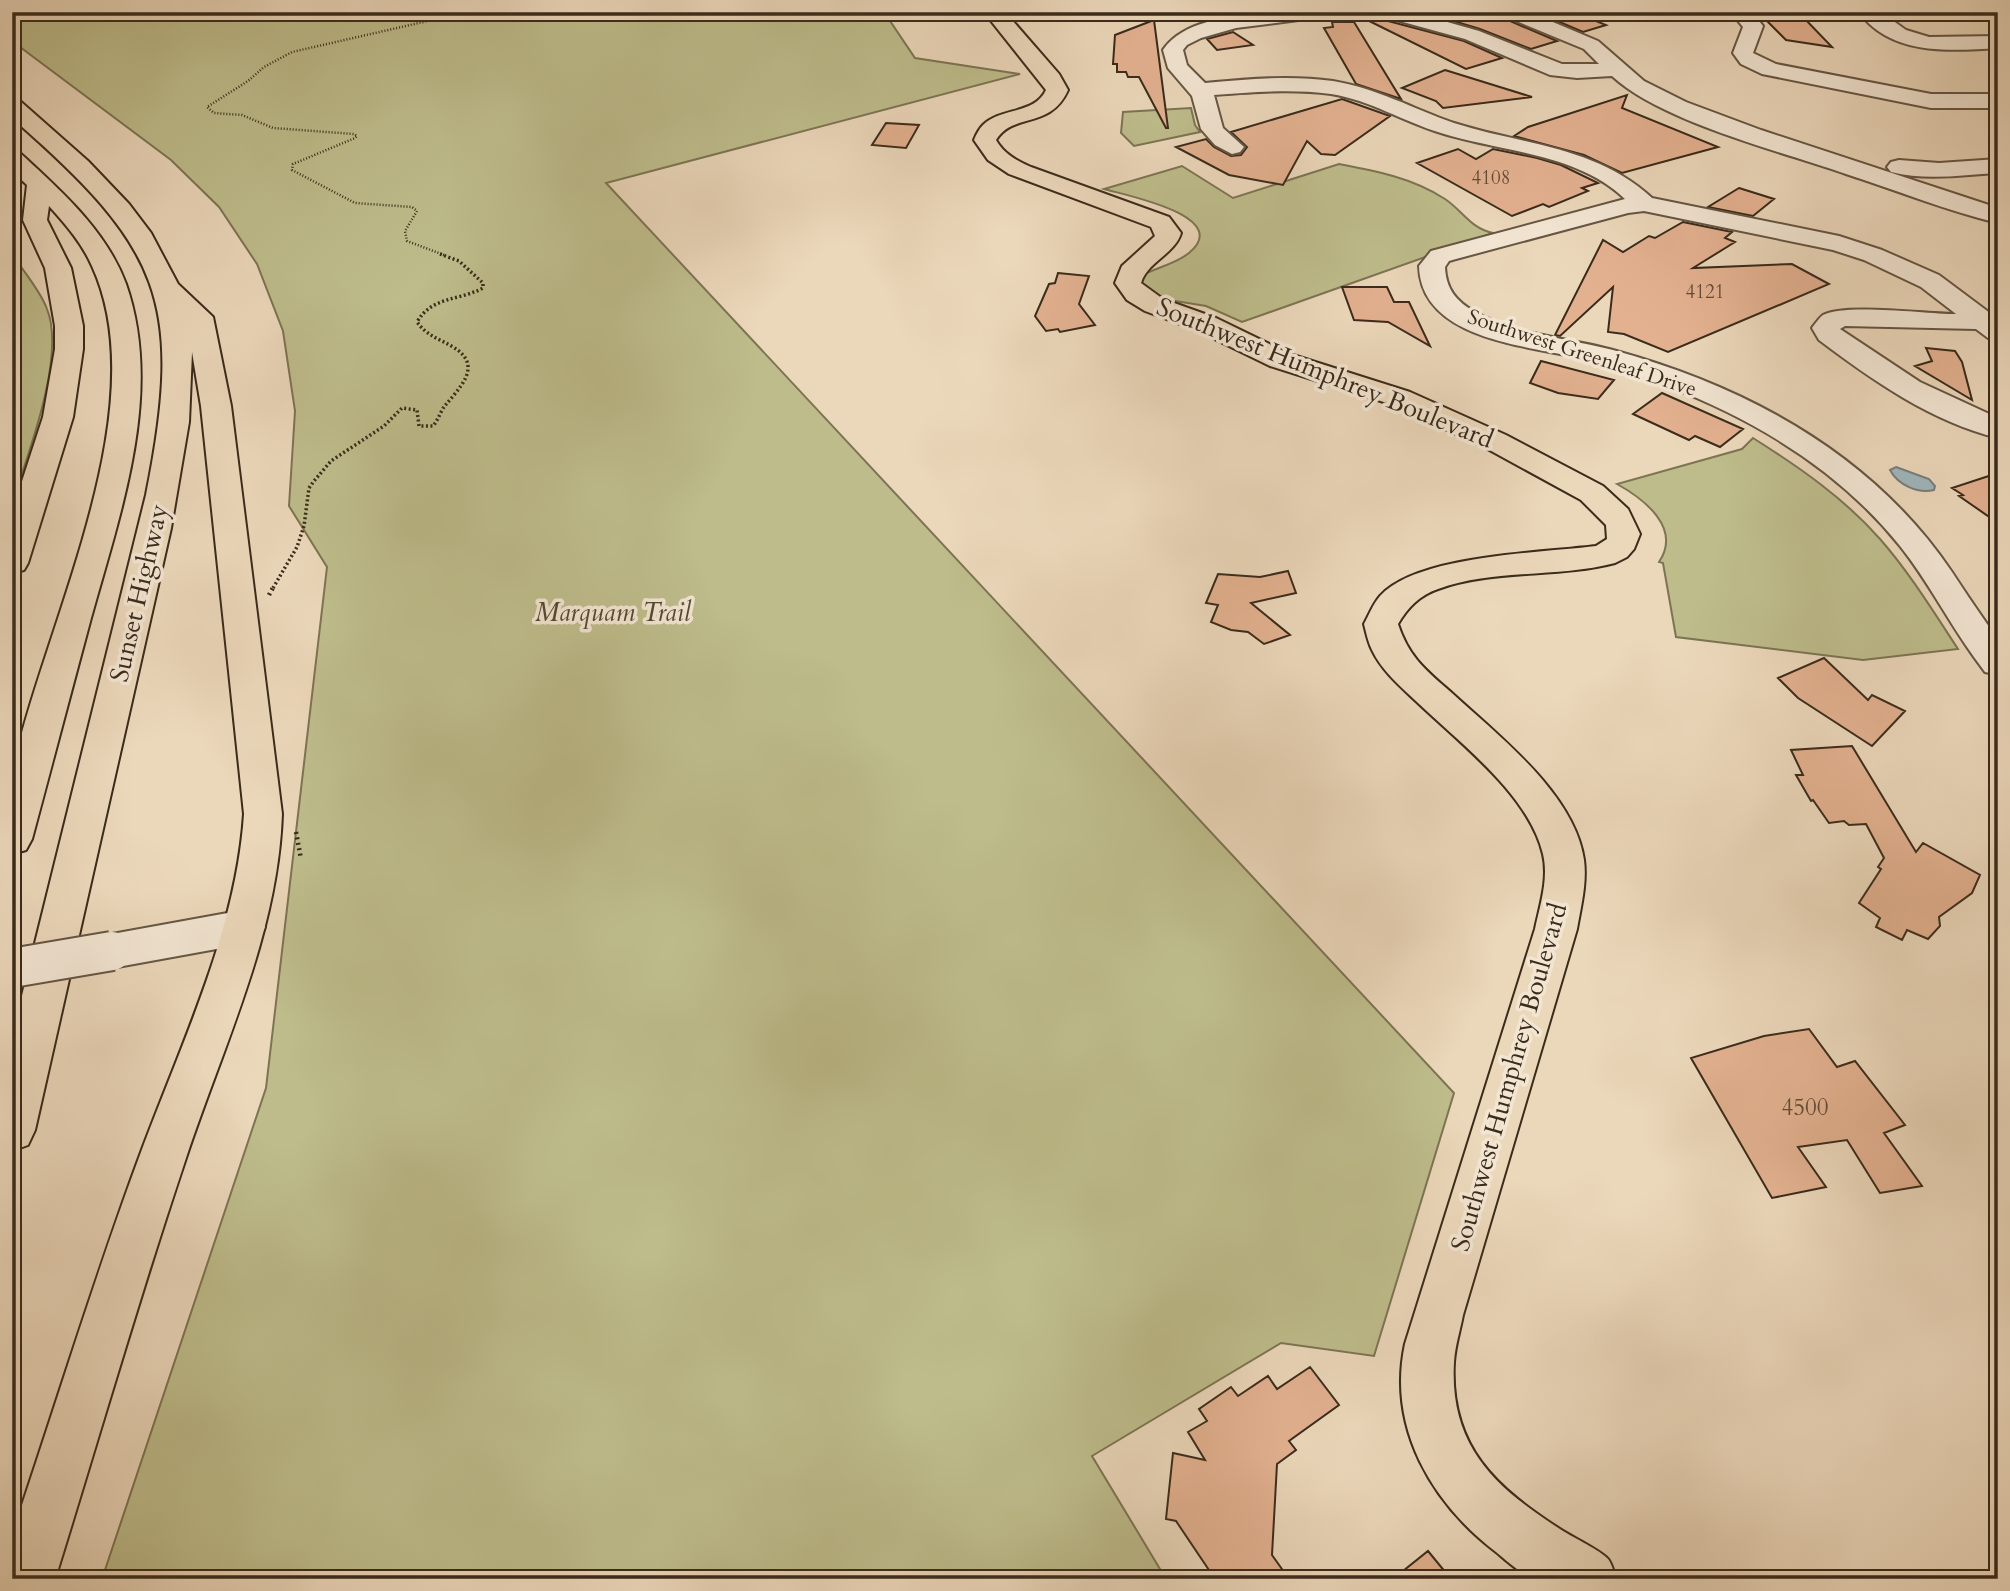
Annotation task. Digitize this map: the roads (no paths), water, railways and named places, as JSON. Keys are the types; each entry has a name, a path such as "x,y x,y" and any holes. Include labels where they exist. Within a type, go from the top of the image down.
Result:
{"main road":[{"name":"Southwest Humphrey Boulevard","path":"994,12 1051,79 1056,90 1054,99 1048,105 1004,122 988,132 985,140 988,148 1023,172 1160,222 1168,233 1167,238 1128,278 1130,289 1136,294 1280,360 1400,398 1495,441 1592,493 1606,503 1621,521 1623,539 1620,547 1613,552 1602,556 1471,571 1428,580 1399,597 1384,615 1381,624 1388,648 1397,661 1536,797 1554,826 1563,856 1564,891 1556,929 1438,1315 1428,1362 1429,1411 1439,1442 1455,1475 1479,1503 1504,1527 1588,1579"},
{"name":"Sunset Highway","path":"12,107 75,160 108,194 142,241 166,287 177,357 174,419 167,468 148,559 12,1130"},
{"name":"Sunset Highway","path":"12,158 74,217 107,270 123,322 126,380 110,488 12,839"},
{"path":"12,563 58,417 69,349 67,312 58,268 35,220 38,183"},
{"path":"26,1579 160,1164 244,927 264,837 216,406 199,317 166,287"}],"street":[{"path":"1232,147 1213,131 1204,97 1176,63 1173,51 1178,41 1192,33 1213,27 1314,12"},
{"path":"1388,12 1472,35 1558,70 1577,72 1618,69"},
{"path":"1511,12 1591,45 1645,92 1678,107 1998,216"},
{"path":"1741,12 1753,26 1743,53 1748,60 1770,69 1931,101 1998,101"},
{"path":"1869,12 1900,36 1915,41 1946,46 1998,42"},
{"name":"Southwest Greenleaf Drive","path":"1200,90 1293,85 1352,92 1452,129 1569,159 1622,185 1644,204"},
{"path":"1831,159 1851,158 1926,170 1998,166"},
{"name":"Southwest Greenleaf Drive","path":"1989,326 1930,282 1873,255 1704,214 1644,204 1613,209 1440,256 1432,266 1432,279 1438,294 1452,309 1483,326 1615,359 1689,384 1765,421 1855,480 1899,524 1998,663"},
{"path":"1989,326 1955,322 1843,318 1833,321 1826,328 1829,334 1897,383 1964,416 1998,429"},
{"path":"12,968 244,927"}],"water":[{"path":"1896,467 1929,479 1935,486 1934,490 1922,491 1903,484 1890,470"}],"park label":[{"name":"Marquam Trail","path":"613,612"}]}
